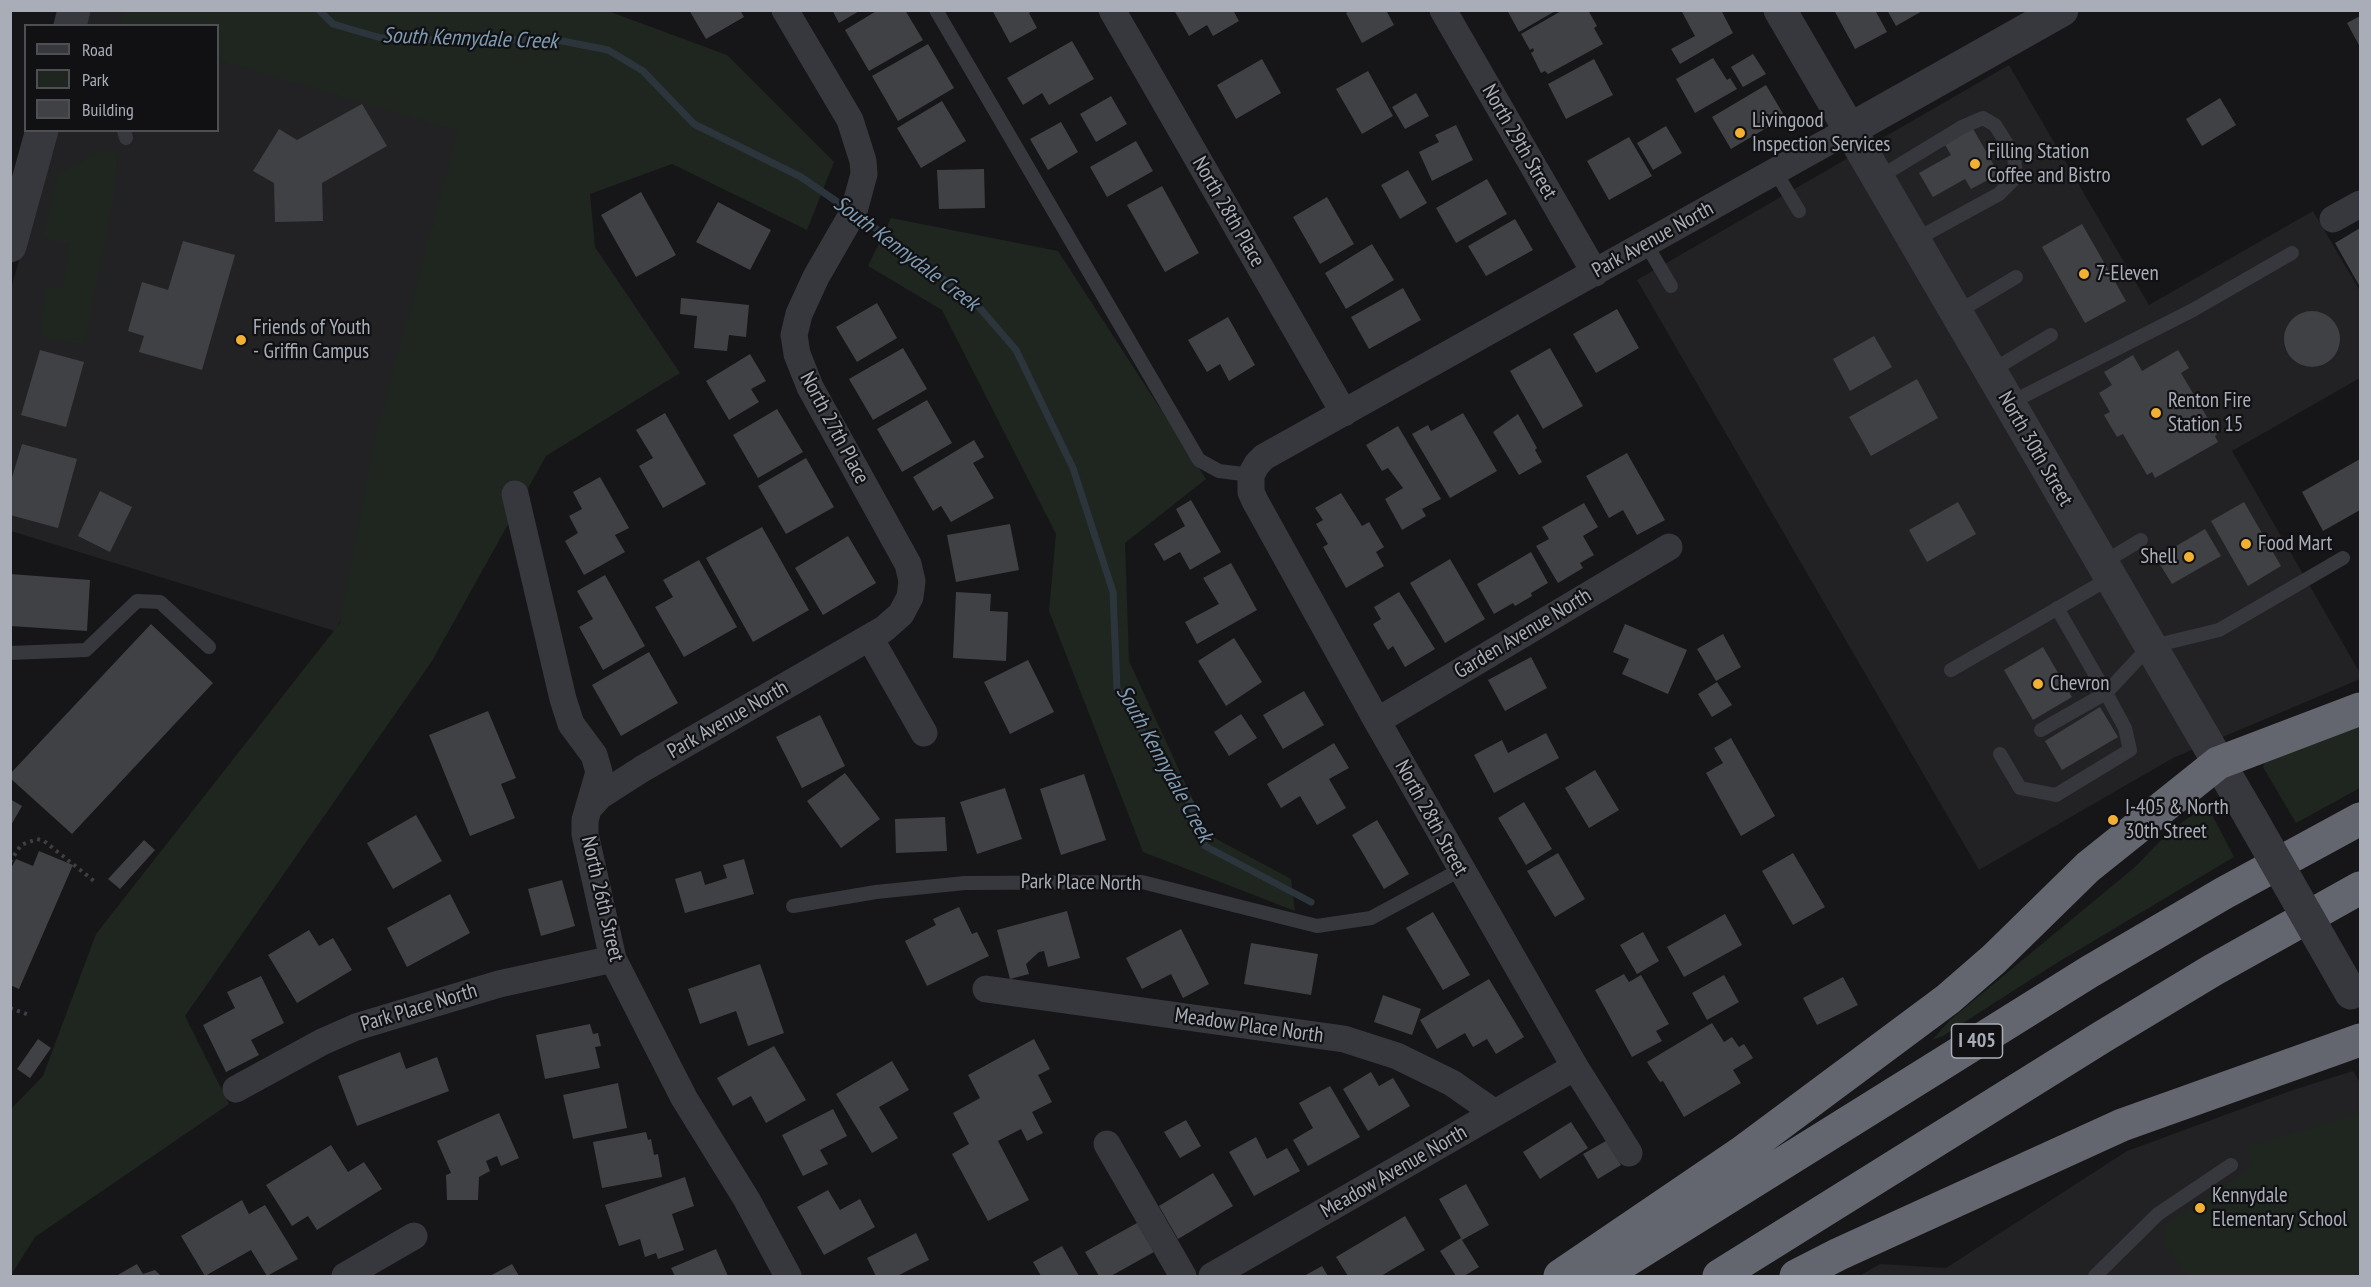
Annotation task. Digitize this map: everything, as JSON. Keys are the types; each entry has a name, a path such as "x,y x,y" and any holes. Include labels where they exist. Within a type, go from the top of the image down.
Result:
{"highway":[{"path":"1560,1276 1741,1153 1948,999 1986,967 2088,867 2218,763 2361,709"},
{"name":"I 405","path":"1602,1276 2089,972 2224,893 2361,819"},
{"path":"1719,1276 2112,1031 2213,970 2361,888"},
{"path":"1796,1276 1839,1254 2122,1125 2361,1040"}],"street":[{"name":"North 27th Place","path":"786,10 850,120 863,153 864,174 854,211 816,277 799,314 794,335 797,354 810,387 908,564 912,581 910,597 901,614 870,638"},
{"name":"North 28th Place","path":"1112,10 1344,413"},
{"name":"North 29th Street","path":"1443,10 1595,273"},
{"name":"North 30th Street","path":"1780,10 2356,1002"},
{"name":"Park Avenue North","path":"1251,475 1264,457 2062,10"},
{"path":"10,246 41,132"},
{"path":"2333,219 2361,204"},
{"name":"North 28th Street","path":"1251,475 1251,492 1255,501 1377,722 1575,1067 1629,1153"},
{"name":"North 26th Street","path":"515,494 563,699 571,724 594,755 598,772 585,820 585,834 613,959 684,1098 747,1200 788,1276"},
{"name":"Garden Avenue North","path":"1377,722 1668,547"},
{"name":"Park Avenue North","path":"590,807 600,796 642,769 870,638"},
{"path":"870,638 924,733"},
{"name":"Park Place North","path":"236,1089 322,1042 368,1023 499,984 613,959"},
{"name":"Meadow Place North","path":"986,989 1344,1039 1406,1060 1452,1083 1495,1113"},
{"name":"Meadow Avenue North","path":"1212,1276 1575,1067"},
{"path":"1107,1144 1183,1276"},
{"path":"345,1276 414,1236"}],"lane":[{"path":"936,10 1199,460 1219,471 1251,475"},
{"path":"1878,178 1962,127 1983,118 1995,125 2014,155 2016,177 1999,194 1913,240"},
{"path":"1775,171 1799,211"},
{"path":"1646,244 1671,286"},
{"path":"2008,404 2193,310 2292,253"},
{"path":"1956,313 2016,277"},
{"path":"1990,372 2051,335"},
{"path":"1951,670 2057,609 2142,540"},
{"path":"2041,730 2106,693 2149,647 2219,630 2343,558"},
{"path":"14,653 86,650 137,601 160,603 209,647"},
{"path":"2000,754 2020,788 2056,795 2130,750 2125,728 2057,609"},
{"name":"Park Place North","path":"793,906 876,892 965,883 1142,882 1317,926 1371,918 1461,870"},
{"path":"2095,1276 2158,1214 2231,1165"}],"path":[{"path":"10,862 21,845 37,839 44,841 94,881"},
{"path":"10,1008 28,1015"}],"shaded area":[{"name":"Friends of Youth - Griffin Campus","path":"86,11 325,11 495,53 448,419 335,631 11,531 11,289 54,132 219,132 219,24 82,24"},
{"path":"2009,65 2149,305 2313,211 2360,291 2360,378 2232,451 2360,673 2360,679 2173,758 1979,870 1637,280"},
{"name":"Kennydale Elementary School","path":"2353,1071 2360,1083 2360,1276 1859,1276 1880,1264 1946,1268 2127,1151 2293,1090"}],"green space":[{"path":"125,11 608,11 727,55 834,162 807,230 672,164 590,194 595,247 680,373 546,456 432,661 185,1016 229,1104 35,1237 11,1275 11,1109 43,1076 96,934 340,623 374,444 458,131 219,60 219,24 121,24"},
{"path":"101,152 117,152 116,185 84,345 41,337 45,286 63,289 69,244 43,238 58,174"},
{"path":"891,218 1058,251 1206,479 1125,543 1129,661 1209,835 1291,879 1295,911 1143,852 1049,611 1056,534 942,310 868,266"},
{"path":"2360,724 2360,788 2296,823 2263,767 2265,762"},
{"path":"2207,805 2234,857 2055,964 1943,1036 1932,1040 1950,1020 2135,867 2171,830"},
{"path":"2360,1114 2360,1276 2188,1276 2164,1242 2167,1225 2252,1168 2249,1146"}],"building":[{"path":"689,10 740,10 744,17 706,39"},
{"path":"832,10 861,10 839,23"},
{"path":"878,10 905,10 923,40 869,71 845,30"},
{"path":"992,10 1034,10 1029,13 1037,28 1010,43"},
{"path":"1174,10 1233,10 1239,21 1213,36 1207,25 1189,36"},
{"path":"1351,10 1386,10 1394,25 1362,43 1346,13"},
{"path":"1507,10 1557,10 1519,32"},
{"path":"1563,10 1588,10 1603,44 1548,74 1545,71 1541,73 1531,53 1534,51 1533,48 1530,50 1521,34"},
{"path":"1685,10 1721,10 1733,33 1680,64 1671,49 1695,36 1682,12"},
{"path":"1834,10 1875,10 1887,32 1855,49"},
{"path":"1887,10 1924,10 1896,26"},
{"path":"2360,16 2360,47 2347,23"},
{"path":"1072,41 1094,79 1049,105 1042,93 1023,105 1007,78"},
{"path":"928,44 954,88 898,121 872,76"},
{"path":"1753,54 1766,74 1743,87 1731,67"},
{"path":"1713,58 1727,80 1730,78 1737,89 1695,113 1676,79"},
{"path":"1262,59 1281,93 1236,119 1217,85"},
{"path":"1594,59 1613,95 1566,119 1548,84"},
{"path":"1368,71 1393,116 1362,134 1336,89"},
{"name":"Livingood Inspection Services","path":"1766,85 1785,117 1731,149 1712,117"},
{"path":"1416,93 1429,116 1405,129 1392,107"},
{"path":"1111,96 1127,124 1096,142 1080,114"},
{"path":"2220,98 2236,125 2202,146 2186,119"},
{"path":"942,101 966,141 921,168 897,128"},
{"path":"362,104 387,146 322,183 323,221 275,222 274,183 253,171 279,129 297,140"},
{"path":"1061,122 1078,152 1048,170 1030,139"},
{"path":"1456,125 1473,160 1432,181 1419,152 1439,142 1435,135"},
{"path":"1666,126 1682,153 1653,170 1637,143"},
{"name":"Filling Station Coffee and Bistro","path":"1972,127 1999,174 1971,189 1965,179 1933,197 1919,173 1951,155 1944,143"},
{"path":"1629,137 1652,176 1609,200 1587,161"},
{"path":"1136,141 1153,171 1107,197 1090,167"},
{"path":"984,169 985,208 939,209 937,170"},
{"path":"1408,170 1427,203 1400,219 1381,185"},
{"path":"1487,179 1507,214 1456,243 1436,208"},
{"path":"1162,186 1199,253 1165,272 1127,205"},
{"path":"641,192 676,255 636,277 601,215"},
{"path":"1327,197 1354,244 1320,264 1293,217"},
{"path":"718,202 771,230 750,270 696,242"},
{"path":"1515,219 1533,250 1486,276 1468,246"},
{"name":"7-Eleven","path":"2082,224 2126,301 2085,323 2042,247"},
{"path":"2360,228 2360,287 2335,243"},
{"path":"183,241 235,255 202,370 139,352 144,336 128,331 142,282 168,290"},
{"path":"1372,244 1394,280 1346,309 1325,273"},
{"path":"1403,288 1421,320 1369,349 1351,317"},
{"path":"681,298 749,305 746,337 729,335 727,351 694,348 697,316 680,314"},
{"path":"877,303 897,338 857,362 836,327"},
{"path":"1617,309 1639,348 1596,373 1573,334"},
{"path":"2306,311 2318,311 2328,315 2336,323 2340,339 2336,355 2328,363 2318,367 2306,367 2296,363 2288,355 2284,345 2284,333 2288,323 2296,315"},
{"path":"1228,317 1255,365 1229,381 1220,364 1207,372 1188,340"},
{"path":"1874,336 1892,367 1850,391 1833,359"},
{"path":"903,348 927,389 873,420 849,379"},
{"path":"1550,348 1583,406 1543,429 1510,371"},
{"path":"40,350 84,362 66,427 21,415"},
{"name":"Renton Fire Station 15","path":"2178,350 2189,368 2181,373 2217,434 2215,436 2218,442 2155,478 2152,472 2147,475 2123,434 2117,437 2104,415 2110,412 2099,393 2112,385 2104,372 2133,355 2142,371"},
{"path":"750,354 766,381 751,389 759,402 729,420 706,381"},
{"path":"1917,379 1938,418 1871,456 1849,417"},
{"path":"927,400 952,443 902,472 877,429"},
{"path":"777,409 803,452 758,478 733,435"},
{"path":"665,413 706,484 663,508 639,466 653,458 636,430"},
{"path":"1463,413 1497,471 1450,498 1412,434 1428,425 1431,431"},
{"path":"1518,414 1542,462 1519,475 1493,432"},
{"path":"1398,426 1441,499 1422,509 1426,516 1402,530 1385,499 1403,488 1388,468 1382,471 1366,445"},
{"path":"974,440 984,457 973,463 994,498 951,522 941,506 933,511 913,477"},
{"path":"22,444 77,459 58,528 10,515 10,484"},
{"path":"1627,453 1665,520 1637,535 1623,510 1609,518 1586,476"},
{"path":"806,458 834,507 786,534 758,486"},
{"path":"2360,459 2360,510 2323,531 2302,492"},
{"path":"600,477 629,528 615,535 625,552 584,575 565,541 578,533 569,516 582,509 573,492"},
{"path":"100,491 132,507 110,552 78,536"},
{"path":"1341,493 1362,526 1369,522 1384,547 1376,552 1384,566 1346,588 1323,547 1328,544 1316,524 1323,520 1315,508"},
{"path":"1191,500 1221,552 1190,570 1180,552 1164,561 1154,544 1185,526 1176,509"},
{"path":"1958,502 1976,534 1927,562 1909,530"},
{"name":"Food Mart","path":"2244,502 2281,566 2248,586 2211,521"},
{"path":"1584,503 1598,527 1583,536 1594,555 1580,563 1583,568 1558,583 1536,546 1549,539 1542,527"},
{"path":"1010,524 1019,570 956,582 947,535"},
{"path":"762,527 809,610 753,642 706,558"},
{"name":"Shell","path":"2205,529 2221,556 2172,584 2156,558"},
{"path":"848,536 876,583 823,615 795,568"},
{"path":"1531,552 1548,583 1515,606 1513,603 1494,614 1477,584"},
{"path":"1450,559 1485,619 1445,643 1410,583"},
{"path":"699,560 737,627 684,657 655,607 673,597 663,580"},
{"path":"1231,563 1257,610 1197,644 1185,622 1219,604 1203,578"},
{"path":"10,574 90,580 87,631 10,626"},
{"path":"605,575 645,646 603,670 579,627 593,619 577,591"},
{"path":"956,592 991,594 990,611 1008,612 1006,661 953,658"},
{"path":"1399,592 1435,649 1405,667 1393,646 1388,650 1373,624 1381,619 1374,607"},
{"path":"151,624 213,683 72,834 10,778 10,774"},
{"path":"1625,624 1687,650 1668,694 1622,674 1629,659 1613,652"},
{"path":"1723,634 1741,667 1716,681 1697,649"},
{"path":"1234,638 1262,682 1226,706 1198,661"},
{"name":"Chevron","path":"2043,647 2072,697 2033,720 2004,670"},
{"path":"649,652 678,703 621,736 592,685"},
{"path":"1531,657 1547,688 1505,711 1488,680"},
{"path":"1028,660 1054,712 1010,734 984,682"},
{"path":"1717,682 1732,705 1712,717 1698,694"},
{"path":"1304,691 1324,725 1283,749 1263,715"},
{"path":"2100,707 2118,737 2062,770 2045,741"},
{"path":"488,711 516,778 501,784 515,818 470,836 429,735"},
{"path":"1241,714 1257,738 1229,756 1214,732"},
{"path":"820,715 845,766 802,788 776,737"},
{"path":"1546,733 1559,758 1494,793 1474,755 1502,740 1508,753"},
{"path":"1731,738 1775,816 1741,836 1706,773 1723,763 1714,748"},
{"path":"1334,743 1349,768 1329,779 1346,808 1317,825 1300,796 1281,808 1267,784"},
{"path":"1595,770 1619,810 1589,828 1565,788"},
{"path":"845,773 880,819 841,848 807,801"},
{"path":"1084,774 1106,840 1061,855 1040,789"},
{"path":"1005,788 1022,839 977,854 960,802"},
{"path":"10,799 22,806 10,827"},
{"path":"1524,802 1552,849 1526,865 1498,818"},
{"path":"416,815 442,861 393,889 367,843"},
{"path":"945,817 947,851 896,853 895,819"},
{"path":"1377,820 1409,874 1384,889 1352,835"},
{"path":"144,840 155,850 120,889 108,879"},
{"path":"39,851 73,865 19,989 10,985 10,870 16,859 33,866"},
{"path":"1558,853 1585,899 1555,917 1527,871"},
{"path":"1793,853 1825,907 1793,925 1762,871"},
{"path":"744,859 754,894 685,913 675,879 701,871 705,885 727,878 723,865"},
{"path":"562,880 575,926 541,936 528,889"},
{"path":"450,894 470,933 407,967 387,928"},
{"path":"959,907 972,934 977,932 989,956 927,986 905,941 936,925 933,919"},
{"path":"1067,911 1080,958 1048,967 1044,951 1039,952 1026,964 1029,974 1010,979 997,930"},
{"path":"1433,912 1470,975 1443,990 1406,928"},
{"path":"1725,914 1742,945 1684,977 1667,947"},
{"path":"1181,929 1209,984 1183,998 1171,974 1142,989 1126,958"},
{"path":"309,930 319,946 333,938 352,970 297,1003 268,955"},
{"path":"1643,932 1659,961 1637,974 1620,945"},
{"path":"1251,943 1318,954 1311,995 1244,984"},
{"path":"760,964 784,1033 748,1046 736,1011 700,1024 688,989"},
{"path":"1624,974 1629,982 1641,975 1669,1024 1656,1031 1662,1041 1632,1057 1595,990"},
{"path":"1724,975 1739,1002 1707,1020 1692,993"},
{"path":"261,976 284,1023 251,1040 259,1055 226,1072 203,1025 235,1008 227,992"},
{"path":"1843,977 1858,1005 1817,1025 1803,998"},
{"path":"1489,979 1524,1037 1496,1054 1487,1039 1473,1047 1465,1033 1437,1049 1420,1020"},
{"path":"1383,995 1421,1009 1412,1035 1374,1022"},
{"path":"1712,1023 1724,1042 1732,1037 1739,1047 1744,1044 1753,1058 1733,1070 1741,1083 1684,1117 1663,1081 1660,1082 1647,1062"},
{"path":"590,1024 593,1034 598,1033 601,1046 595,1047 600,1068 545,1079 536,1035"},
{"path":"38,1039 51,1048 30,1078 17,1069"},
{"path":"1034,1039 1050,1069 1038,1075 1052,1102 1032,1112 1043,1133 1027,1141 1021,1129 998,1141 1029,1200 988,1221 952,1154 969,1144 953,1113 980,1098 968,1075"},
{"path":"774,1046 806,1100 766,1123 751,1096 733,1106 717,1078"},
{"path":"400,1052 406,1069 437,1057 449,1091 357,1126 338,1076"},
{"path":"892,1061 909,1090 879,1107 898,1138 872,1153 836,1094"},
{"path":"1371,1072 1379,1086 1393,1078 1410,1106 1368,1131 1343,1089"},
{"path":"618,1083 627,1128 573,1139 563,1095"},
{"path":"1330,1086 1360,1137 1308,1166 1293,1140 1313,1128 1299,1103"},
{"path":"833,1109 847,1136 820,1150 828,1164 803,1176 782,1135"},
{"path":"499,1113 519,1158 501,1166 497,1156 486,1161 490,1171 479,1177 478,1200 447,1200 446,1175 451,1173 437,1141"},
{"path":"1186,1120 1201,1146 1180,1158 1164,1132"},
{"path":"1571,1122 1588,1148 1540,1179 1523,1152"},
{"path":"646,1132 648,1140 651,1139 654,1155 658,1154 662,1177 602,1188 593,1142"},
{"path":"1256,1137 1267,1159 1287,1148 1300,1171 1254,1196 1229,1152"},
{"path":"1606,1141 1621,1165 1598,1179 1583,1154"},
{"path":"331,1145 348,1172 364,1162 382,1189 317,1230 308,1216 292,1226 266,1185"},
{"path":"1213,1173 1233,1206 1178,1239 1159,1206"},
{"path":"685,1177 694,1206 672,1214 684,1250 658,1259 656,1253 645,1257 640,1239 619,1246 605,1205"},
{"path":"1466,1184 1489,1225 1462,1240 1479,1267 1464,1276 1456,1276 1440,1251 1461,1238 1439,1199"},
{"path":"828,1190 840,1210 860,1199 875,1227 824,1255 797,1207"},
{"path":"242,1200 249,1214 265,1205 298,1259 267,1276 251,1250 205,1276 181,1236"},
{"path":"1405,1216 1425,1250 1381,1276 1348,1276 1336,1257"},
{"path":"1137,1223 1154,1252 1111,1276 1099,1276 1085,1252"},
{"path":"916,1233 929,1260 897,1276 876,1276 867,1258"},
{"path":"1062,1246 1079,1276 1041,1276 1033,1262"},
{"path":"716,1249 728,1276 675,1276 671,1268"},
{"path":"137,1264 143,1274 155,1270 161,1276 116,1276"},
{"path":"512,1264 519,1276 490,1276"},
{"path":"1322,1266 1328,1276 1304,1276"}],"waterway":[{"name":"South Kennydale Creek","path":"319,10 333,24 381,38 466,41 552,39 608,50 643,71 694,124 801,177 849,210"},
{"name":"South Kennydale Creek","path":"858,216 979,307 1016,350 1073,468 1113,592 1117,689 1154,750 1191,804 1205,846 1311,902"}],"place":[{"name":"Livingood Inspection Services","path":"1740,133"},
{"name":"Filling Station Coffee and Bistro","path":"1975,164"},
{"name":"7-Eleven","path":"2084,274"},
{"name":"Friends of Youth - Griffin Campus","path":"241,340"},
{"name":"Renton Fire Station 15","path":"2156,413"},
{"name":"Food Mart","path":"2246,544"},
{"name":"Shell","path":"2189,557"},
{"name":"Chevron","path":"2038,684"},
{"name":"I-405 & North 30th Street","path":"2113,820"},
{"name":"Kennydale Elementary School","path":"2200,1208"}]}
